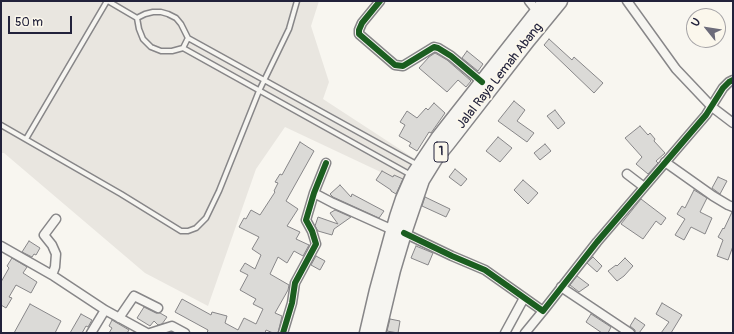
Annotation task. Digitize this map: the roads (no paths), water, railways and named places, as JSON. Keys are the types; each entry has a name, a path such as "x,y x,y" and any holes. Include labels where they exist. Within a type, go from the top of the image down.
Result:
{"highway":[{"name":"Jalal Raya Lemah Abang","path":"421,173 560,1"},
{"name":"Jalal Raya Lemah Abang","path":"367,333 377,290 421,173 439,137 482,82 538,4"},
{"name":"Jalal Raya Lemah Abang","path":"378,333 393,270 399,231"}],"street":[{"path":"380,1 362,24 358,34 395,65 403,66 434,47 452,56 482,82"},
{"path":"627,1 676,69 712,107 733,123"},
{"path":"525,333 597,242 712,107 723,88 733,80"},
{"path":"665,162 713,196 733,207"},
{"path":"283,333 292,303 294,283 316,244 312,231 306,220 314,192 326,163"},
{"path":"627,174 644,188"},
{"path":"314,192 333,203 485,270 543,311"},
{"path":"52,275 55,266 56,254 52,245 44,235 56,219"},
{"path":"1,246 52,275 106,310 146,333 172,326 185,333"},
{"path":"561,287 630,333"},
{"path":"119,318 134,296 158,308"},
{"path":"505,333 524,298"},
{"path":"91,333 106,310"}],"lane":[{"path":"26,139 108,1 137,18 143,39 151,46 161,51 172,51 183,48 260,91 421,173"},
{"path":"1,125 181,231 188,231 196,228 206,218 229,167 260,91 289,29 297,1"},
{"path":"137,18 152,12 161,12 176,18 181,24 188,38 265,81 421,173"},
{"path":"183,48 188,38"}]}
